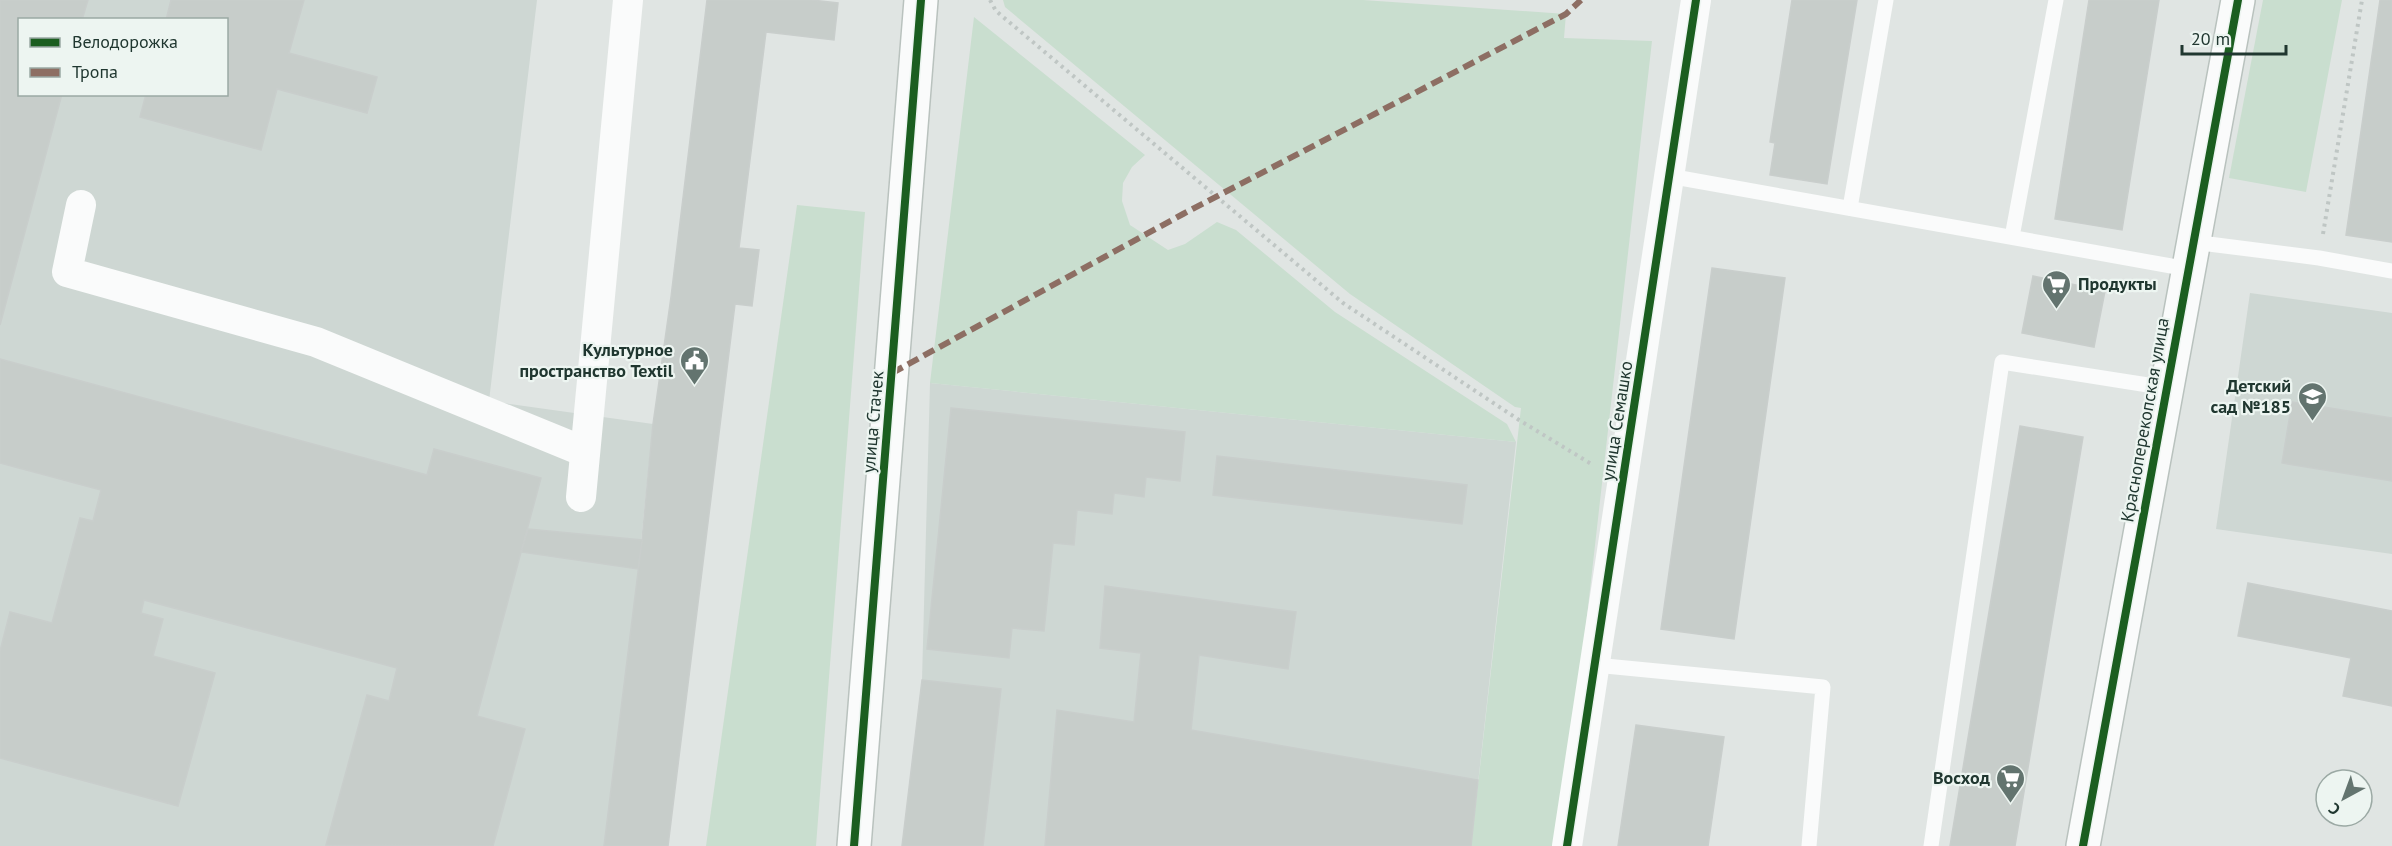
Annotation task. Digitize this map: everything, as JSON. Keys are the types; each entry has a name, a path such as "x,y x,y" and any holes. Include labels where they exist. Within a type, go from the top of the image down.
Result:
{"street":[{"path":"581,497 628,0"},
{"name":"улица Стачек","path":"854,846 921,0"},
{"name":"улица Семашко","path":"1567,846 1696,0"},
{"name":"Красноперекопская улица","path":"2083,846 2238,0"},
{"path":"81,205 67,272 316,342 585,452"}],"lane":[{"path":"1850,208 1886,0"},
{"path":"2012,237 2056,0"},
{"path":"1669,176 2012,237 2191,256 2319,258 2392,271"},
{"path":"1931,846 2002,362 2167,388"},
{"path":"1595,665 1823,687 1809,846"}],"path":[{"path":"990,0 996,11 1343,303 1519,420 1623,483"},
{"path":"2319,258 2362,0"}],"shaded area":[{"path":"0,0 537,0 489,401 653,424 610,846 0,846"},
{"name":"Детский сад №185","path":"2250,293 2392,313 2392,554 2216,529"},
{"path":"930,383 1516,442 1471,846 902,846 922,680"}],"green space":[{"path":"1003,0 1363,0 1566,14 1564,38 1652,41 1561,846 1471,846 1521,408 1515,407 1350,294 1005,7"},
{"path":"2263,0 2342,0 2306,192 2229,178"},
{"path":"974,17 1145,155 1132,167 1123,183 1122,201 1130,225 1168,250 1185,244 1217,222 1236,230 1335,312 1507,424 1516,442 930,383"},
{"path":"797,205 865,212 816,846 706,846"}],"building":[{"path":"0,0 88,0 83,18 18,18 18,96 61,96 0,325"},
{"path":"171,0 304,0 289,53 377,77 367,113 277,89 261,150 140,117 145,96 228,96 228,18 166,18"},
{"path":"707,0 812,0 838,3 834,40 766,32 739,248 759,250 752,306 735,304 668,846 604,846 642,540 653,424 671,297"},
{"path":"1792,0 1857,0 1827,184 1770,175 1775,143 1770,142"},
{"path":"2089,0 2159,0 2122,230 2055,219"},
{"path":"2380,0 2392,0 2392,242 2346,235"},
{"path":"1712,268 1785,278 1734,639 1661,629"},
{"path":"2033,276 2105,291 2094,347 2022,333"},
{"path":"0,359 427,475 434,449 541,478 477,716 525,729 493,846 326,845 367,695 389,701 397,668 144,600 141,613 163,619 153,656 215,673 178,806 0,758 0,651 10,612 52,623 80,518 93,521 101,490 0,463"},
{"path":"2292,402 2392,418 2392,481 2282,463"},
{"path":"951,408 1185,432 1180,481 1146,477 1144,497 1114,493 1112,514 1077,510 1074,545 1053,543 1044,631 1012,628 1009,658 927,649"},
{"path":"2020,426 2083,437 2015,846 1950,846"},
{"path":"1217,456 1467,485 1462,524 1213,495"},
{"path":"528,529 642,540 638,569 521,552"},
{"path":"2248,583 2392,611 2392,706 2343,696 2351,658 2238,636"},
{"path":"1105,586 1296,612 1288,669 1199,655 1191,730 1478,780 1471,846 1045,846 1057,710 1134,722 1141,653 1100,648"},
{"path":"922,680 1001,689 983,846 902,846"},
{"path":"1636,725 1724,737 1708,846 1618,846"}],"marked path":[{"path":"892,373 1183,214 1566,14 1581,0"}],"cycle path":[{"path":"854,846 921,0"},
{"path":"1567,846 1696,0"},
{"path":"2083,846 2238,0"}],"place":[{"name":"Продукты","path":"2057,310"},
{"name":"Культурное пространство Textil","path":"694,386"},
{"name":"Детский сад №185","path":"2312,422"},
{"name":"Восход","path":"2011,804"}]}
